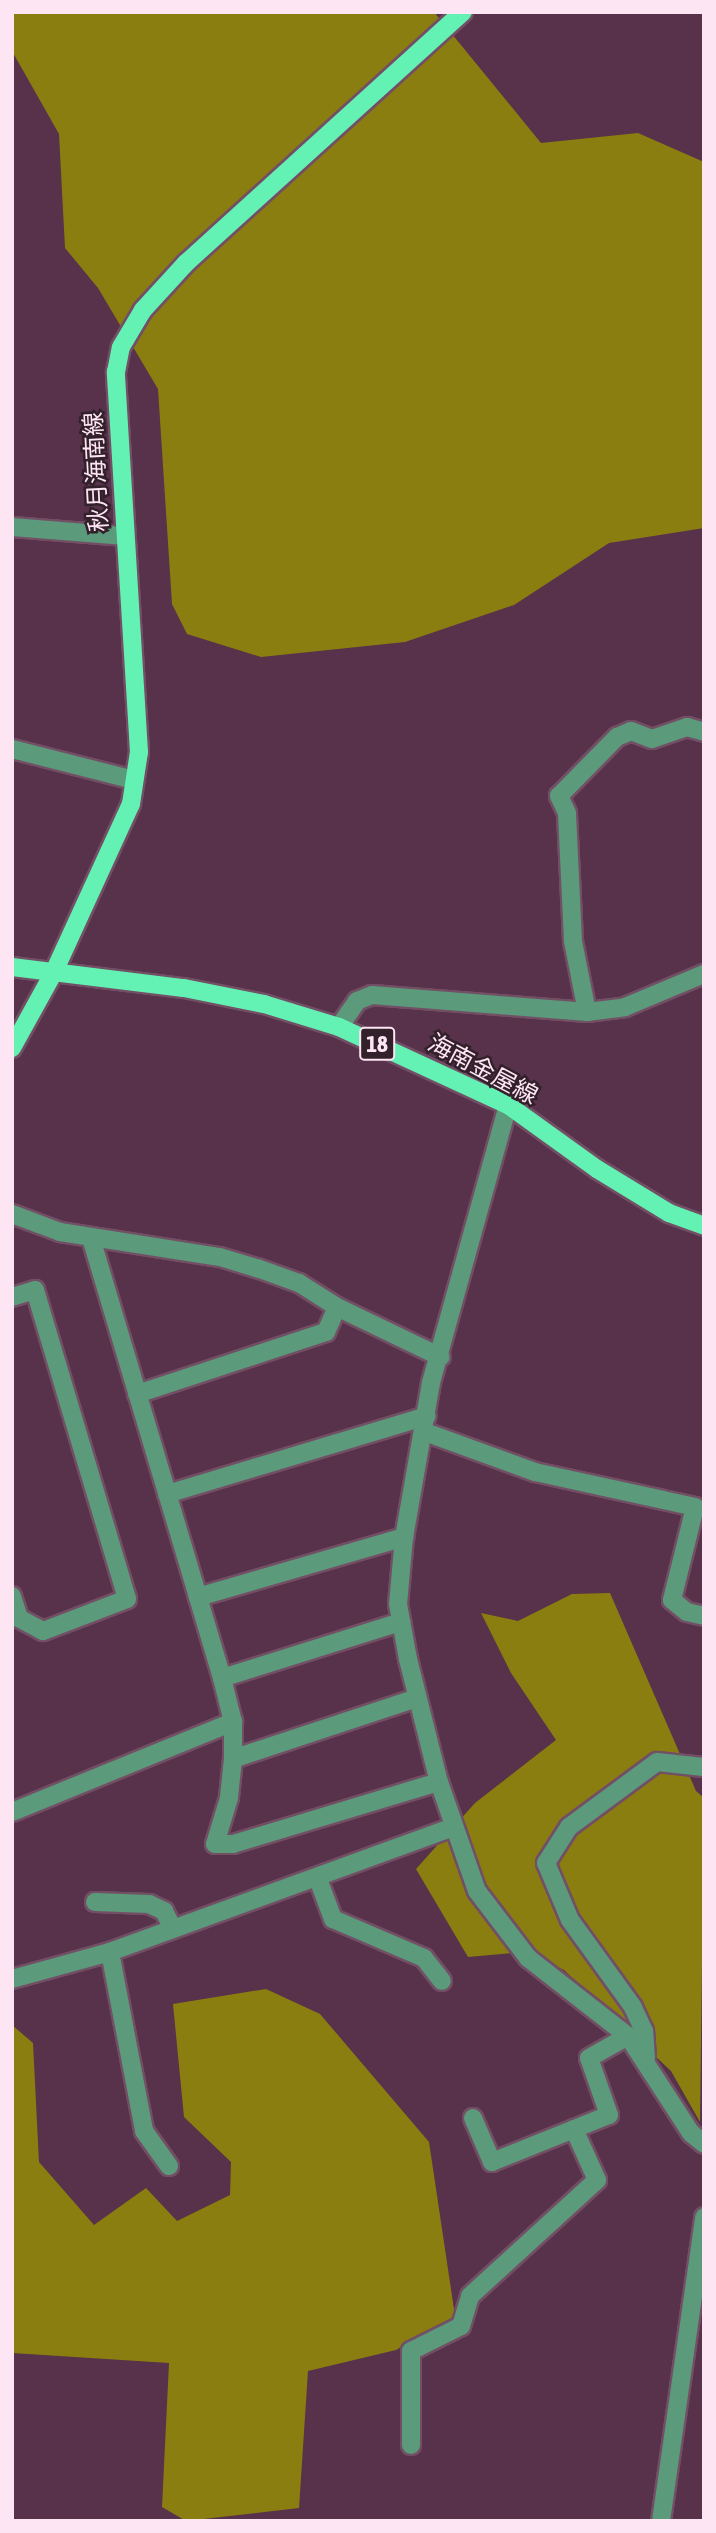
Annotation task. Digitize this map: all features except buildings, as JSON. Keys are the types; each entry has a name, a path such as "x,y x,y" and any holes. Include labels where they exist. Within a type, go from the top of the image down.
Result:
{"main road":[{"name":"秋月海南線","path":"12,1048 54,972 131,804 139,752 123,536 116,372 121,347 143,310 186,263 463,12"},
{"name":"海南金屋線","path":"12,967 184,988 264,1004 339,1027 508,1105 607,1175 669,1213 704,1226"}],"street":[{"path":"12,527 123,536"},
{"path":"587,1012 573,941 567,813 559,796 617,737 631,731 652,739 687,727 704,732"},
{"path":"12,749 134,780"},
{"path":"339,1027 357,1001 372,995 587,1012 625,1007 704,974"},
{"path":"508,1105 441,1357 426,1424 404,1537 398,1604 401,1622 439,1782 477,1891 528,1958 628,2036 646,2058 691,2133 704,2144"},
{"path":"12,1214 91,1238 220,1257 299,1283 337,1307 441,1357"},
{"path":"91,1238 233,1722 229,1798 215,1844 233,1844 439,1782"},
{"path":"12,1297 35,1290 127,1599 43,1631 19,1618 12,1596"},
{"path":"137,1394 327,1332 337,1307"},
{"path":"167,1494 426,1424 535,1472 699,1508 672,1600 687,1612 704,1616"},
{"path":"198,1597 404,1537"},
{"path":"222,1678 401,1622"},
{"path":"233,1759 417,1698"},
{"path":"12,1812 233,1722"},
{"path":"646,2058 644,2031 633,2007 570,1920 546,1863 569,1827 657,1762 704,1767"},
{"path":"12,1979 110,1952 318,1879 454,1827"},
{"path":"318,1879 332,1919 424,1958 442,1981"},
{"path":"95,1902 149,1904 164,1911 173,1929"},
{"path":"110,1952 144,2131 169,2166"},
{"path":"472,2118 492,2162 609,2115 589,2058 628,2036"},
{"path":"411,2445 411,2351 461,2326 470,2296 597,2180 574,2129"},
{"path":"662,2521 704,2217"}],"shaded area":[{"path":"12,12 434,12 541,143 638,133 704,162 704,528 609,543 514,605 405,642 261,657 187,634 172,604 158,389 98,288 65,248 59,134 12,51"},
{"path":"610,1593 696,1791 704,1798 700,2122 671,2071 564,1970 523,1952 468,1957 416,1869 475,1803 556,1740 511,1673 481,1613 518,1621 572,1594"},
{"path":"266,1989 320,2014 429,2142 455,2316 396,2350 308,2371 299,2508 186,2521 162,2507 169,2363 12,2353 12,2025 33,2043 39,2162 94,2225 146,2188 177,2221 230,2195 231,2162 184,2117 173,2004"}]}
